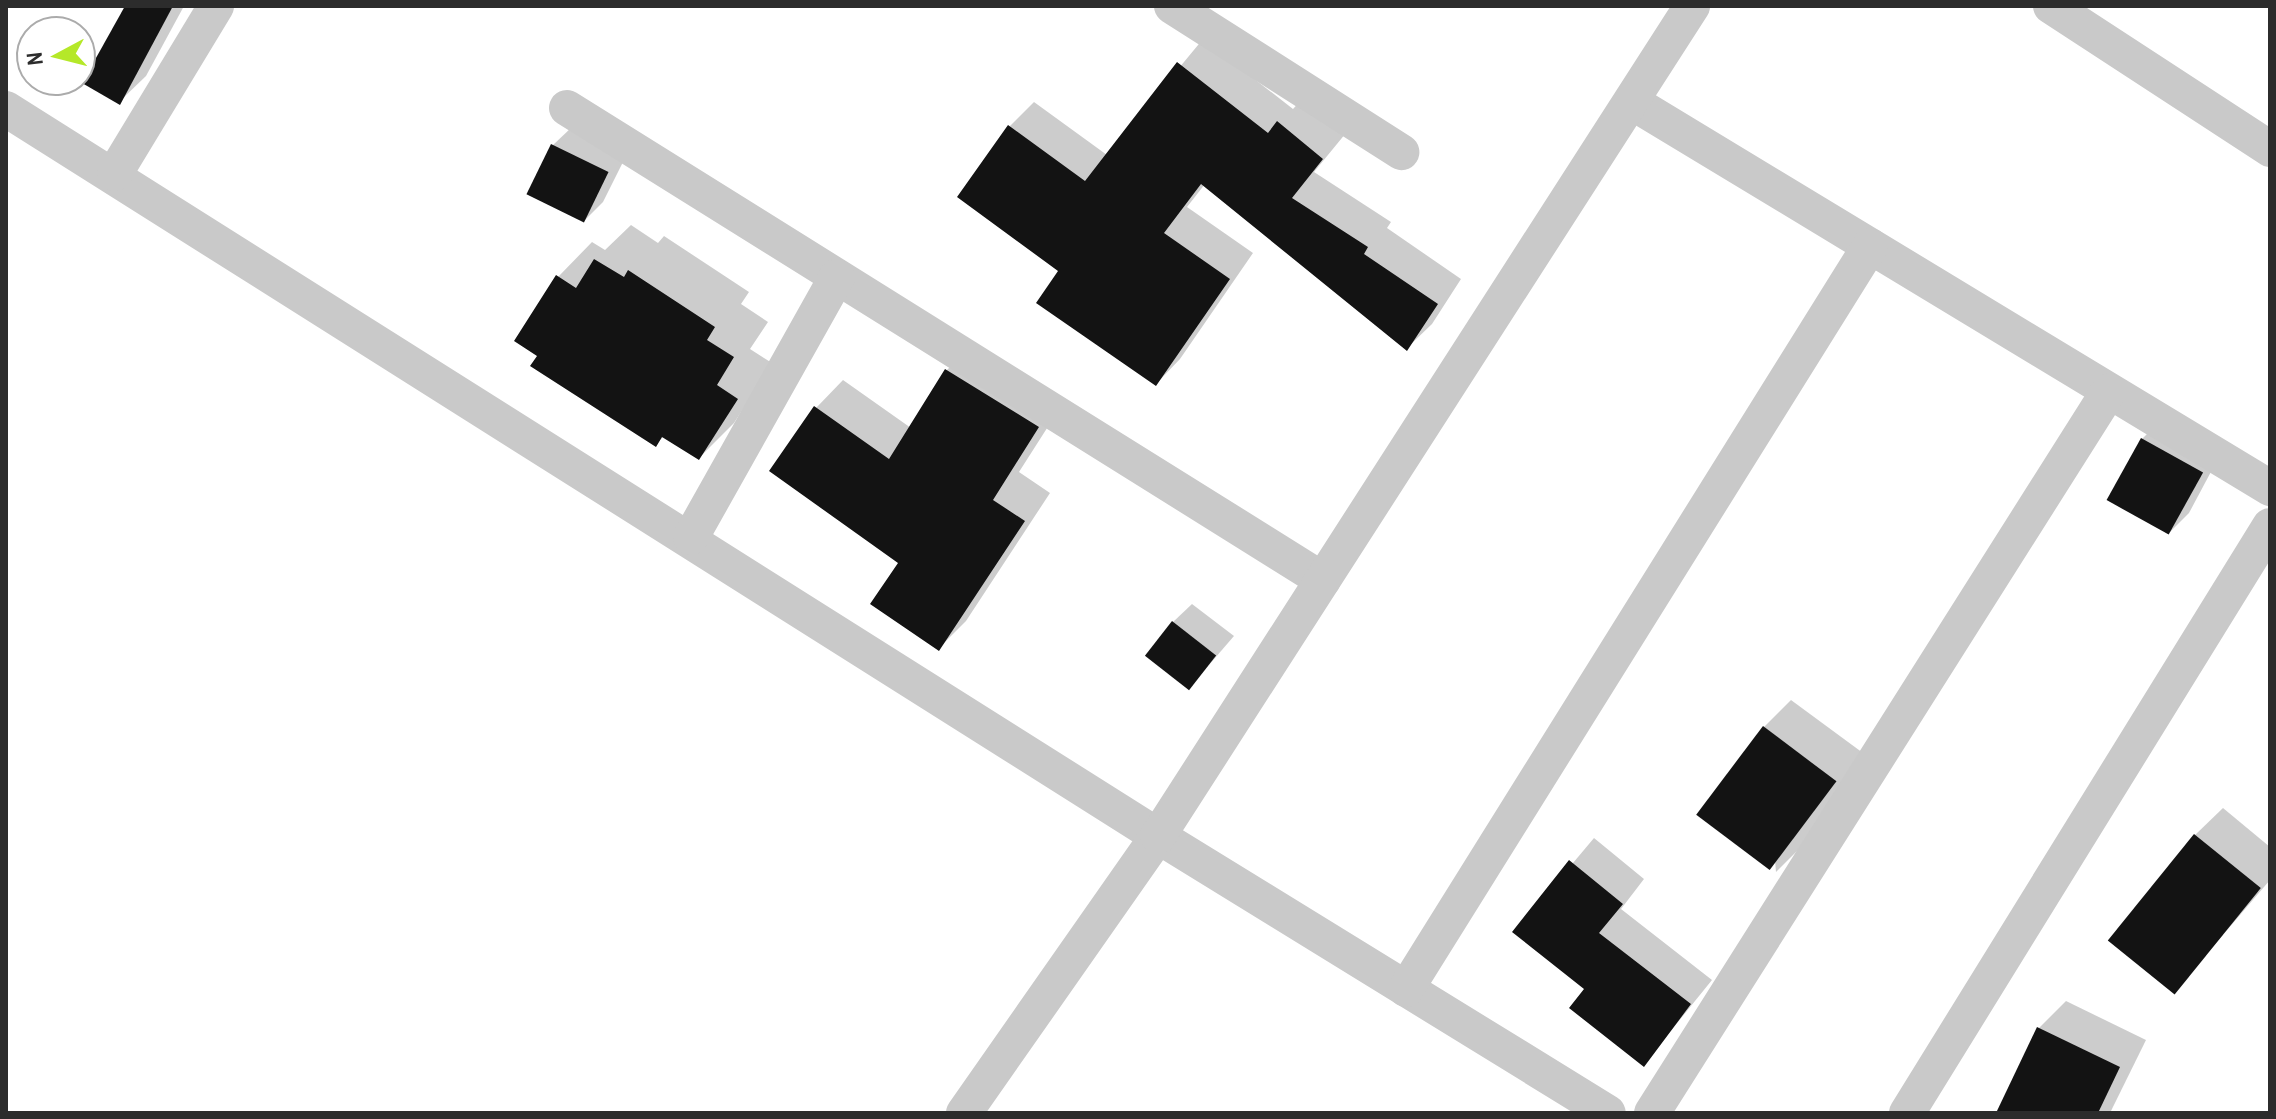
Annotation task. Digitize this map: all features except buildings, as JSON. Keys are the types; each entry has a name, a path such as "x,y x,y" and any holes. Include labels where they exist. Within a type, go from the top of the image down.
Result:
{"street":[{"path":"115,173 216,6"},
{"path":"1172,6 1401,152"},
{"path":"964,1113 1158,836 1692,6"},
{"path":"2051,6 2270,149"},
{"path":"1632,102 2270,488"},
{"path":"567,108 1323,580"},
{"path":"6,109 115,173 1158,836 1608,1113"},
{"path":"1406,989 1870,246"},
{"path":"691,537 837,277"},
{"path":"1652,1113 2109,391"},
{"path":"1907,1113 2270,526"}]}
